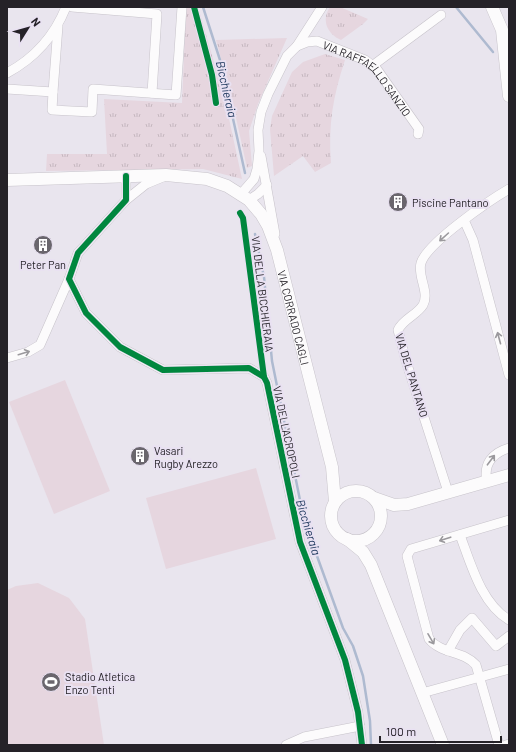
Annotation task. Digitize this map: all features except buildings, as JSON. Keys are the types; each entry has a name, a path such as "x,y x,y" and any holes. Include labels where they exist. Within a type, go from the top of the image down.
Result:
{"main road":[{"path":"492,7 502,30 509,96"},
{"path":"7,180 166,175"},
{"name":"VIA CORRADO CAGLI","path":"166,175 207,179 227,186 245,197 262,214 277,250 332,467 335,502"},
{"name":"VIA CORRADO CAGLI","path":"332,467 349,492"},
{"path":"443,745 371,565 363,552 336,530 332,524 331,516 335,502 344,494 349,492 363,491 374,498 394,505 408,504 509,475"},
{"path":"371,565 370,557 372,543 379,527 381,510 374,498"},
{"path":"347,539 364,540 408,504"}],"street":[{"path":"7,73 21,65 43,46 58,25 66,7"},
{"path":"72,7 157,14 152,93"},
{"path":"58,25 52,110 92,112 93,89 176,95 182,7"},
{"path":"245,197 257,169 259,151 258,130 261,112 287,56 297,46 322,7"},
{"path":"372,66 441,14"},
{"path":"502,30 509,43"},
{"name":"VIA RAFFAELLO SANZIO","path":"297,46 307,42 317,41 365,60 372,66 419,129 418,134"},
{"path":"7,89 54,92"},
{"path":"259,151 267,185 277,250"},
{"path":"7,358 28,352 40,345 69,279 78,253 126,200 146,184 166,175"},
{"path":"126,176 126,200"},
{"path":"245,197 258,194 267,185"},
{"name":"VIA DEL PANTANO","path":"448,492 406,361 398,330 401,323 423,305 425,298 420,269 426,254 480,207 509,189"},
{"path":"464,220 473,240 509,375"},
{"name":"VIA DELL'ACROPOLI","path":"69,279 86,313 120,347 163,370 249,368 264,377 267,383 300,542 344,660 360,726 362,745"},
{"path":"487,482 485,473 490,460 499,451 509,448"},
{"path":"499,745 481,677 474,662 433,644 429,639 407,556 411,549 509,520"},
{"path":"460,535 473,570 488,599 499,614 509,620"},
{"path":"448,651 460,630 472,618 496,646 509,636"},
{"path":"422,693 509,669"},
{"path":"286,745 304,737 360,726"}],"green space":[{"path":"186,7 198,7 225,100 242,179 203,169 46,171 47,154 107,154 104,99 182,103"},
{"path":"330,7 340,7 368,19 341,40 332,34 327,26 326,17"},
{"path":"287,38 258,104 249,131 252,166 247,168 233,104 216,40"},
{"path":"325,54 345,60 337,86 332,111 330,136 331,163 315,172 303,156 274,176 270,129 272,116 292,72 303,62"},
{"path":"65,380 110,491 54,514 9,402"},
{"path":"256,468 276,539 166,569 146,498"},
{"name":"Stadio Atletica Enzo Tenti","path":"38,583 69,598 85,619 104,745 7,745 7,590 16,586"}],"waterway":[{"name":"Bicchieraia","path":"203,7 220,60 245,173"},
{"path":"456,7 493,52"},
{"name":"Bicchieraia","path":"255,234 264,277 272,361 304,520 343,628 353,646 363,676 370,721 371,745"}],"cycle path":[{"path":"194,7 212,75 216,103"},
{"path":"126,176 126,200 78,253 69,279 86,313 120,347 163,370 249,368 264,377 267,383 300,542 345,660 358,712 362,745"},
{"name":"VIA DELLA BICCHIERAIA","path":"240,213 243,218 264,377"}],"place":[{"name":"Piscine Pantano","path":"398,202"},
{"name":"Peter Pan","path":"43,245"},
{"name":"Vasari Rugby Arezzo","path":"140,456"},
{"name":"Stadio Atletica Enzo Tenti","path":"51,682"}]}
